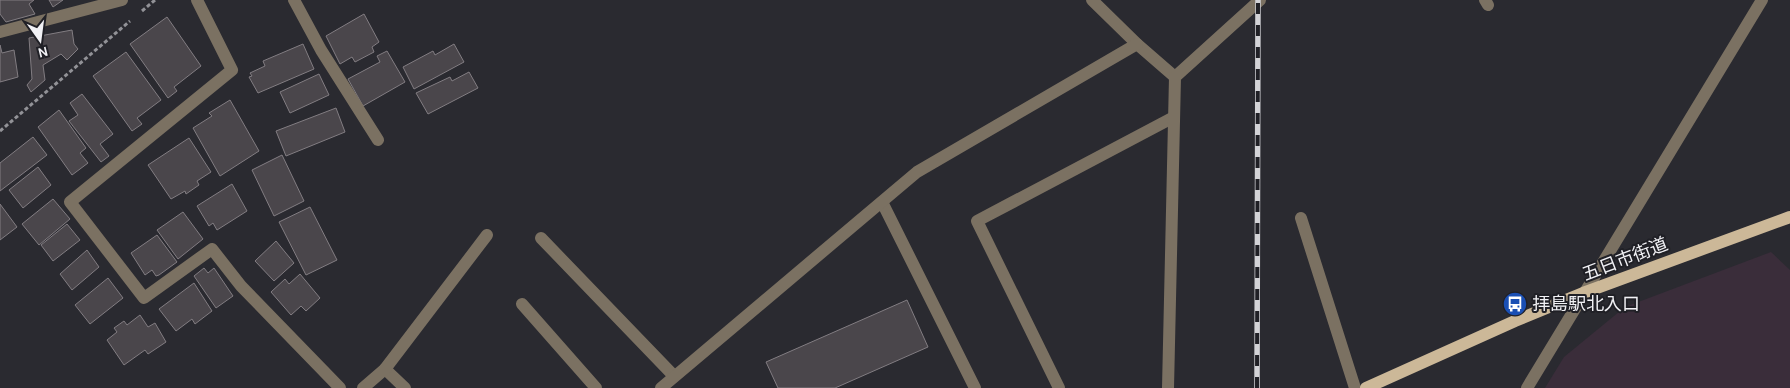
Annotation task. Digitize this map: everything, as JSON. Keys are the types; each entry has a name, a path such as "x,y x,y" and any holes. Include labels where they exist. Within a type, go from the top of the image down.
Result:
{"main road":[{"name":"五日市街道","path":"1366,388 1515,321 1790,217"}],"street":[{"path":"0,32 122,0"},
{"path":"197,0 232,70 70,202 144,298 212,249 241,286 340,388"},
{"path":"294,0 321,50 378,140"},
{"path":"1092,0 1137,44 1175,77"},
{"path":"1168,388 1175,77 1260,0"},
{"path":"1527,388 1762,0"},
{"path":"660,388 917,172 1137,44"},
{"path":"1059,388 977,221 1174,117"},
{"path":"882,202 975,388"},
{"path":"1301,218 1355,388"},
{"path":"363,388 384,368 486,235"},
{"path":"541,238 674,376"},
{"path":"522,304 596,388"},
{"path":"384,368 405,388"}],"path":[{"path":"140,12 155,0"},
{"path":"0,131 133,19"}],"shaded area":[{"path":"1771,252 1790,270 1790,388 1545,388 1564,357 1625,307"}],"building":[{"path":"0,0 34,0 29,4 35,14 6,22 0,14"},
{"path":"49,0 63,0 53,7"},
{"path":"364,14 379,42 372,47 374,52 355,62 352,57 340,64 326,36"},
{"path":"167,17 201,66 174,87 177,91 168,98 130,44"},
{"path":"72,30 74,44 78,49 67,60 61,54 43,65 45,80 31,92 27,85 32,79 29,38"},
{"path":"303,44 314,69 258,93 249,77 252,76 250,73 265,66 263,61"},
{"path":"454,44 464,62 414,89 403,67 433,51 435,55"},
{"path":"0,45 2,53 14,50 18,77 0,82"},
{"path":"387,51 405,82 363,106 348,79 380,62 377,56"},
{"path":"126,52 161,100 137,118 142,124 132,131 93,76"},
{"path":"469,72 478,88 428,114 416,93 450,77 452,81"},
{"path":"319,74 329,95 290,113 280,92"},
{"path":"82,94 113,134 100,144 109,156 101,162 69,121 78,115 70,103"},
{"path":"230,100 259,151 220,176 193,128 212,116 209,113"},
{"path":"336,108 345,132 286,156 276,131"},
{"path":"59,110 86,148 80,153 88,163 72,175 38,127"},
{"path":"33,137 47,155 0,191 0,163"},
{"path":"189,138 211,172 197,181 199,185 186,194 185,191 171,199 148,165"},
{"path":"282,155 304,201 274,216 252,170"},
{"path":"38,167 51,185 23,208 9,190"},
{"path":"232,184 247,211 217,230 213,223 209,226 197,206"},
{"path":"53,199 70,219 39,245 22,224"},
{"path":"0,204 17,227 0,240"},
{"path":"310,207 337,260 306,275 279,222"},
{"path":"183,212 203,239 178,259 157,230"},
{"path":"67,224 80,240 53,261 41,245"},
{"path":"157,235 177,262 159,275 156,276 152,270 145,275 131,253"},
{"path":"276,241 294,263 274,281 255,261"},
{"path":"87,250 99,267 72,290 60,274"},
{"path":"204,268 208,273 214,268 233,296 216,308 194,276"},
{"path":"300,274 320,298 306,311 301,306 291,315 271,292 285,279 289,284"},
{"path":"108,278 123,298 90,324 75,305"},
{"path":"194,283 212,311 195,324 192,319 176,331 159,309"},
{"path":"907,300 928,347 835,388 778,388 766,362"},
{"path":"140,315 148,327 155,323 166,342 148,354 145,350 124,365 107,340 117,332 114,328 124,321 127,325"}],"railway":[{"path":"1257,388 1258,0"}],"place":[{"name":"拝島駅北入口","path":"1515,304"}]}
